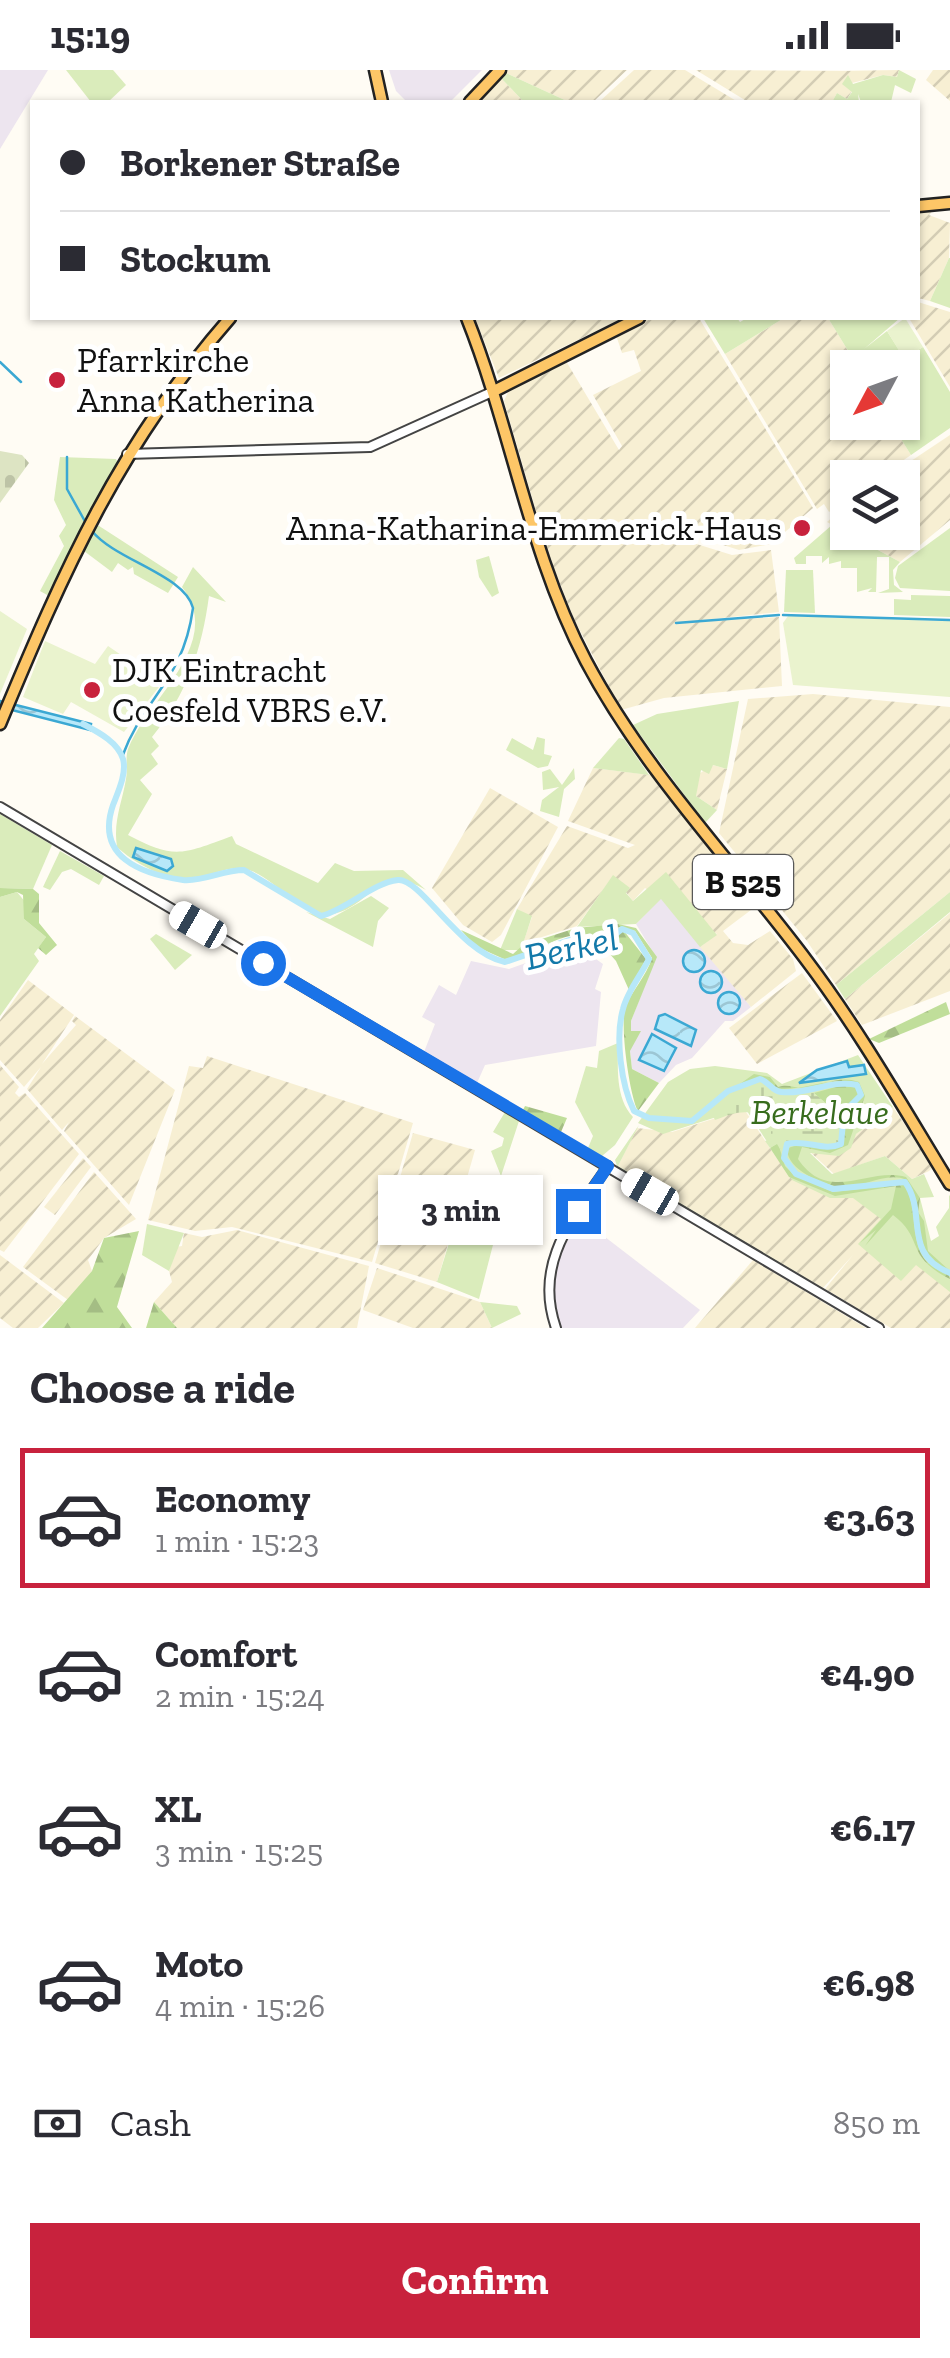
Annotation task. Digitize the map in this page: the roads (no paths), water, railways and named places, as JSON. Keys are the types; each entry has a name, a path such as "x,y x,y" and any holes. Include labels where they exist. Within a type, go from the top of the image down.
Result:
{"main road":[{"path":"374,70 382,100"},
{"path":"472,100 500,70"},
{"path":"920,206 950,203"},
{"path":"2,720 54,595 127,454 228,320"},
{"name":"B 525","path":"468,320 494,391 540,553 599,685 659,776 830,992 950,1184"},
{"path":"494,391 635,320"}],"street":[{"path":"127,454 370,447 494,391"},
{"path":"0,807 880,1328"},
{"path":"556,1328 547,1293 553,1253 608,1166"}],"water":[{"path":"0,701 91,724 90,730 0,707"},
{"path":"136,848 171,859 173,866 167,871 133,857"},
{"path":"690,950 698,950 705,961 698,972 690,972 683,965 683,957"},
{"path":"707,971 715,971 722,982 715,993 707,993 700,986 700,978"},
{"path":"725,992 733,992 740,1003 733,1014 725,1014 718,1007 718,999"},
{"path":"665,1014 696,1030 691,1046 655,1029 659,1016"},
{"path":"652,1034 676,1048 664,1071 639,1060"},
{"path":"847,1061 849,1067 864,1065 866,1074 799,1083 817,1070"}],"waterway":[{"path":"0,362 21,382"},
{"path":"67,457 67,489 87,525"},
{"path":"92,531 116,551 177,586 193,608 181,654 122,757"},
{"path":"676,623 779,615"},
{"path":"783,615 950,620"},
{"name":"Berkel","path":"83,724 112,743 123,759 123,776 109,823 110,838 125,860 152,873 191,880 244,870 321,916 398,880 418,891 473,945 505,962 575,938 611,938 622,929 633,933 649,959 628,996 621,1020 621,1061 634,1111 649,1118 692,1121 728,1091 760,1079 781,1092 857,1085 861,1095 844,1112 841,1144 787,1144 784,1158 796,1174 833,1189 905,1182 912,1194 920,1244 935,1265 950,1273"}],"place":[{"name":"Pfarrkirche Anna Katherina","path":"57,380"},
{"name":"Anna-Katharina-Emmerick-Haus","path":"802,528"},
{"name":"DJK Eintracht Coesfeld VBRS e.V.","path":"92,690"}],"park label":[{"name":"Berkelaue","path":"820,1112"}]}
